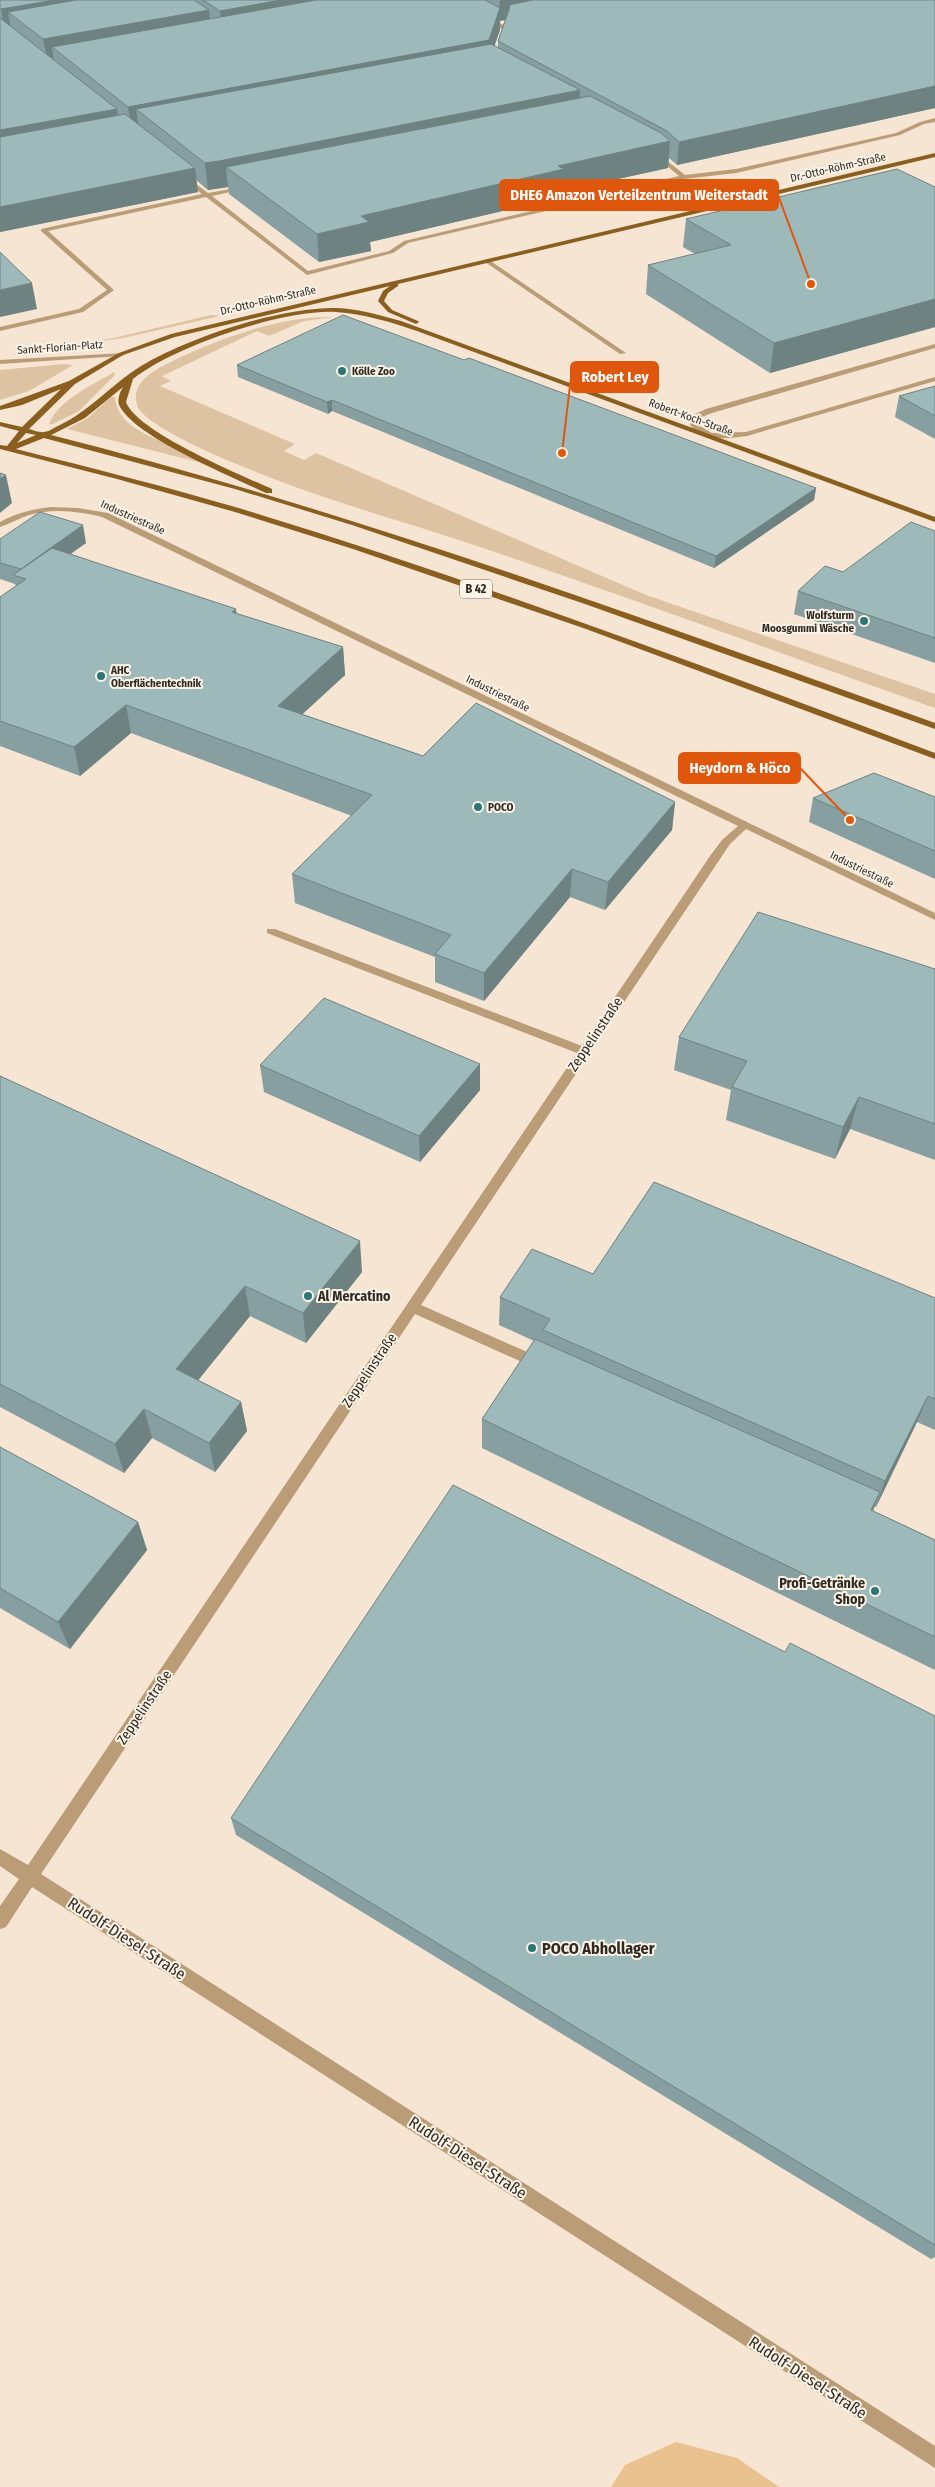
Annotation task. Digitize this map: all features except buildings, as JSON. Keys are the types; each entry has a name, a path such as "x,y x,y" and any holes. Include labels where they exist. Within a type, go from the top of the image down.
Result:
{"main road":[{"name":"Dr.-Otto-Röhm-Straße","path":"5,448 72,382 121,354 207,326 488,262 935,156"},
{"path":"405,281 390,288 382,296 381,301 386,307 508,362"},
{"name":"Dr.-Otto-Röhm-Straße","path":"5,448 44,434 83,416 134,373 172,352 238,329 314,311 334,309 352,311"},
{"name":"Robert-Koch-Straße","path":"352,311 388,320 508,362 935,520"},
{"path":"134,373 122,397 124,406 133,417 189,452 300,507"},
{"path":"0,408 19,403 72,382"},
{"name":"B 42","path":"0,424 44,434 300,507 450,554 935,726"},
{"name":"B 42","path":"5,448 210,503 377,556 629,643 935,756"}],"street":[{"path":"455,0 505,28 498,50"},
{"path":"500,24 509,22"},
{"path":"175,170 307,273 391,252 406,242 684,177 736,171 803,156 898,134 922,123 935,120"},
{"path":"645,149 662,158 684,177"},
{"path":"0,329 81,311 111,290 43,230 255,185"},
{"path":"808,186 815,189"},
{"path":"488,262 622,353"},
{"path":"935,346 709,411 694,421 694,425 702,434 730,436 747,434 935,379"},
{"name":"Sankt-Florian-Platz","path":"0,362 121,354"},
{"name":"Industriestraße","path":"0,524 18,515 46,510 79,510 105,515 935,917"},
{"name":"Zeppelinstraße","path":"0,1921 714,858 726,842 745,825"},
{"path":"271,931 584,1051"},
{"path":"412,1307 547,1368"},
{"name":"Rudolf-Diesel-Straße","path":"0,1857 935,2458"}],"shaded area":[{"path":"211,315 220,316 123,338 64,346 114,338"},
{"path":"333,317 304,321 269,336 257,331 162,376 171,381 160,386 295,444 284,451 304,460 316,453 646,595 935,694 935,708 448,536 272,479 219,457 168,431 142,413 137,405 136,396 138,388 143,381 157,369 181,357 255,329 294,320"},
{"path":"64,364 73,365 29,391 0,400 0,370"},
{"path":"114,372 115,375 79,411 53,424 49,424 54,415 68,400"},
{"path":"111,397 115,397 119,411 137,430 189,454 198,462 67,429 88,418"},
{"path":"676,2442 737,2458 779,2487 611,2487 625,2465"}],"place":[{"name":"DHE6 Amazon Verteilzentrum Weiterstadt","path":"811,284"},
{"name":"Kölle Zoo","path":"342,371"},
{"name":"Robert Ley","path":"562,453"},
{"name":"Wolfsturm Moosgummi Wäsche","path":"864,621"},
{"name":"AHC Oberflächentechnik","path":"101,676"},
{"name":"POCO","path":"478,807"},
{"name":"Heydorn & Höco","path":"850,820"},
{"name":"Al Mercatino","path":"308,1296"},
{"name":"Profi-Getränke Shop","path":"875,1591"},
{"name":"POCO Abhollager","path":"532,1948"}]}
